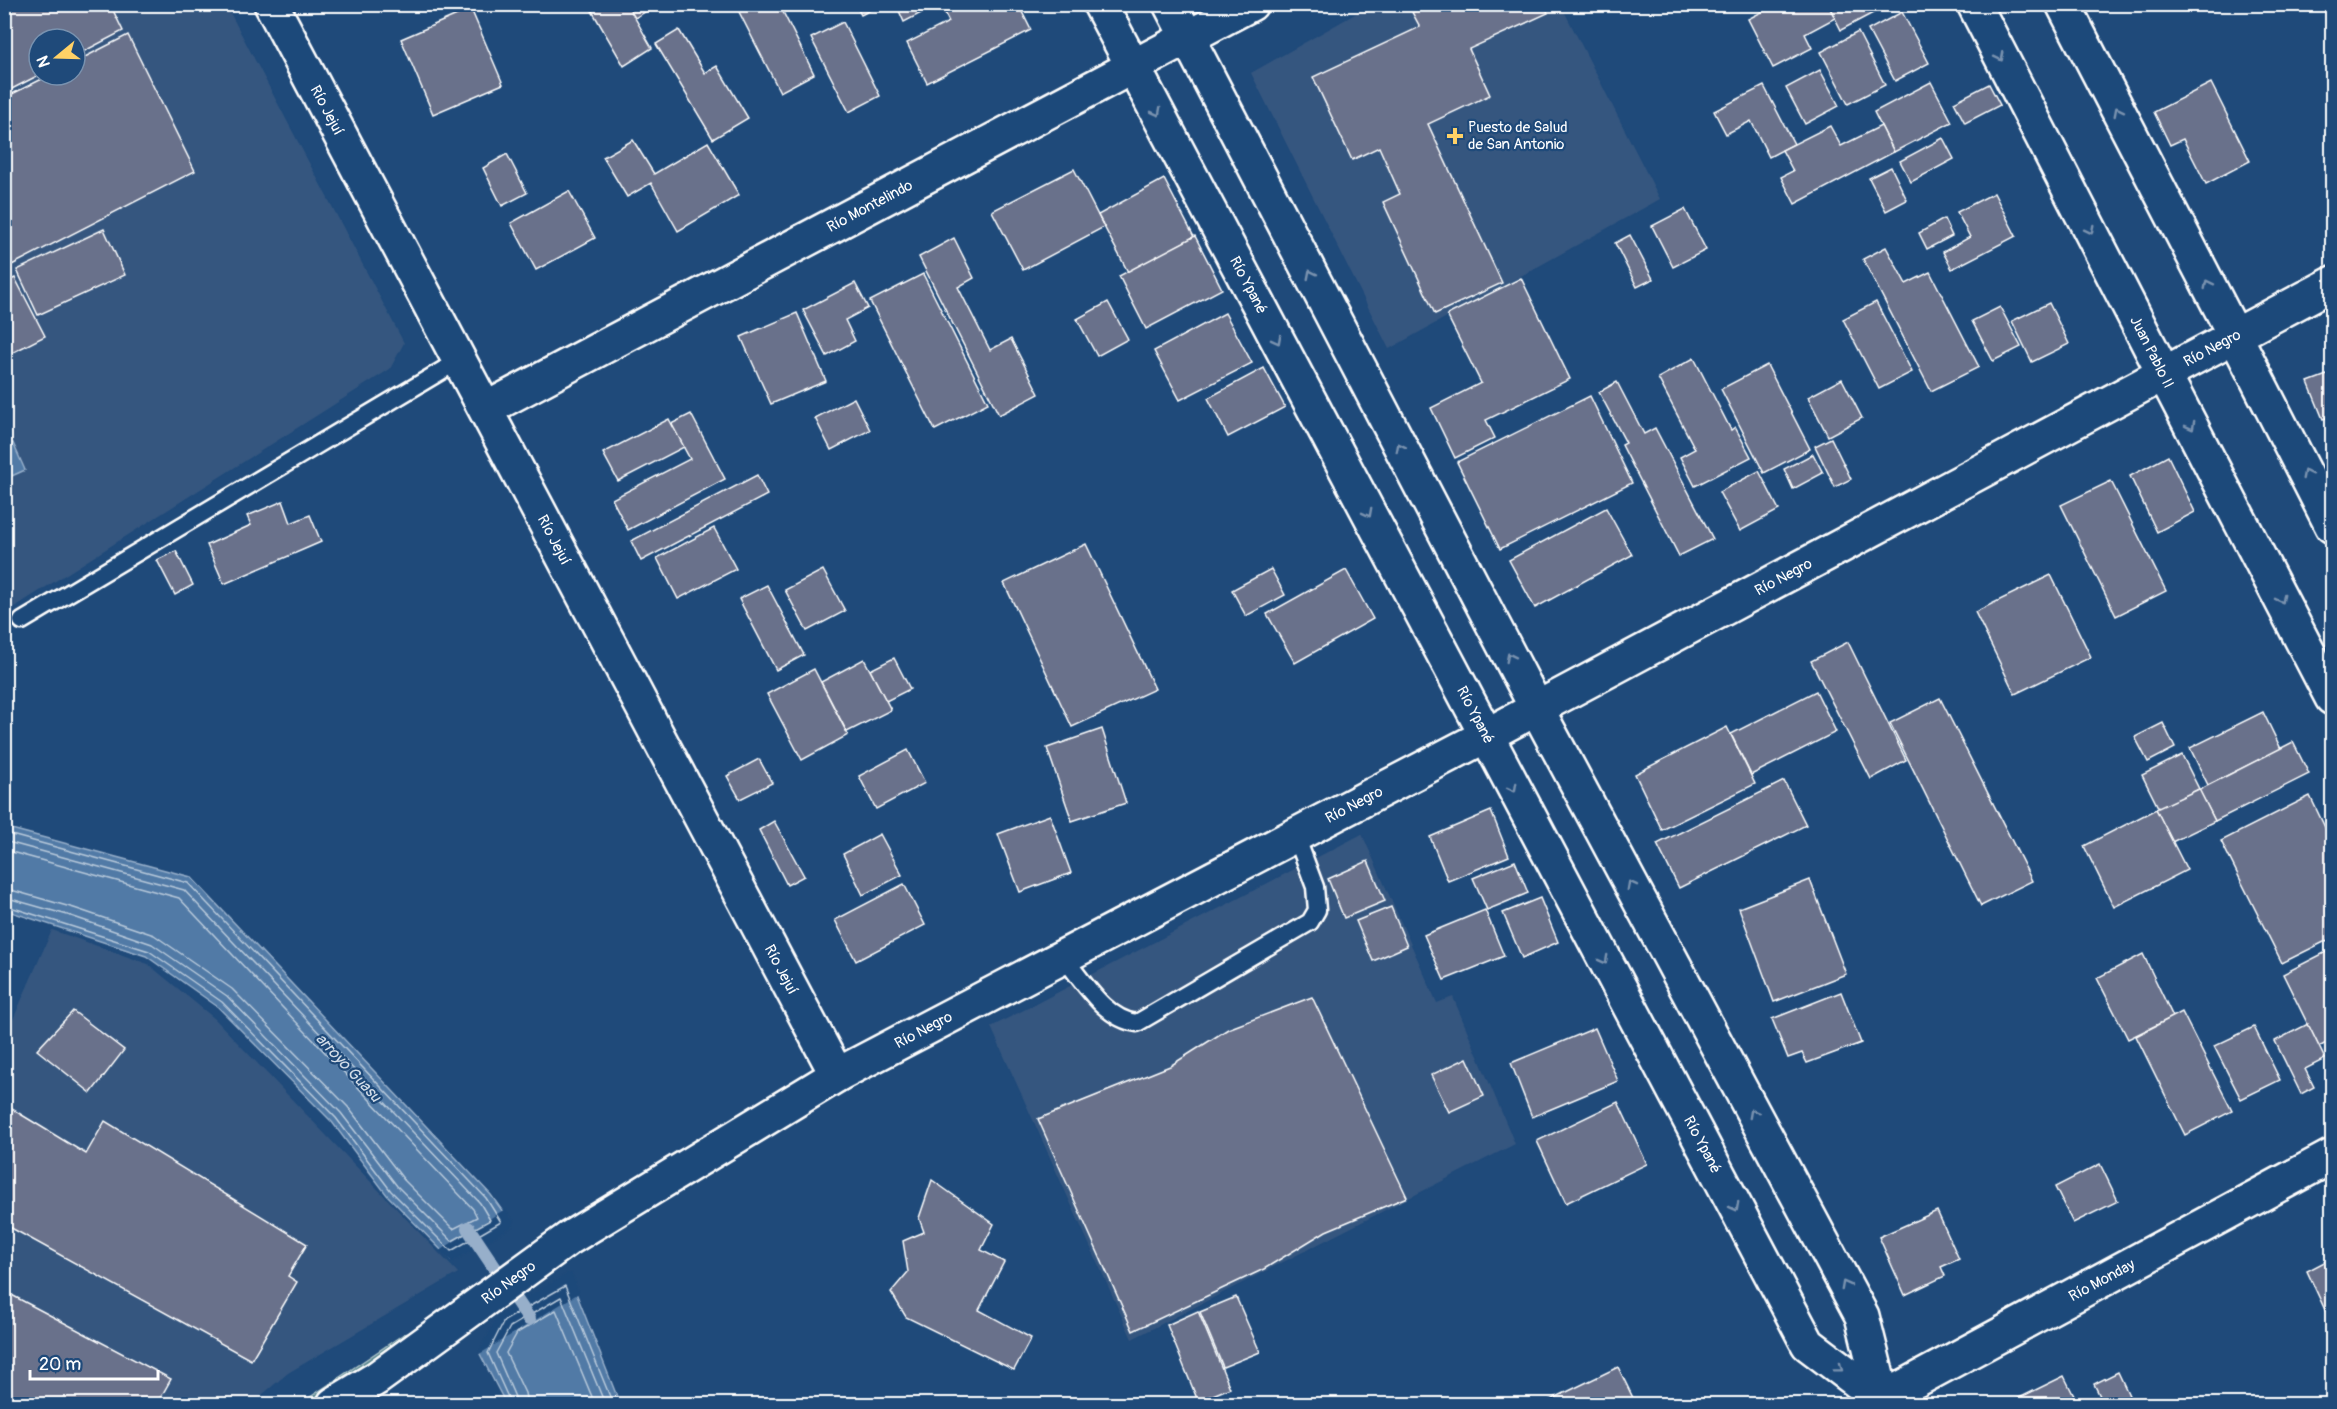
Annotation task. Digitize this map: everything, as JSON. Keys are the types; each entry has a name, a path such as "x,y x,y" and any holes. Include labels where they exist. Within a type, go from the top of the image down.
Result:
{"street":[{"name":"Río Jejuí","path":"271,4 837,1076"},
{"name":"Río Ypané","path":"1100,4 1808,1344 1879,1403"},
{"path":"1170,4 1537,709 1862,1316 1879,1403"},
{"name":"Río Montelindo","path":"486,409 1251,4"},
{"name":"Juan Pablo II","path":"1974,4 2332,698"},
{"path":"2062,4 2332,526"},
{"name":"Río Negro","path":"387,1370 568,1239 837,1076 1537,709 2332,284"},
{"name":"Río Monday","path":"1879,1403 2332,1156"},
{"path":"334,1404 387,1370"},
{"path":"357,1404 387,1370"}],"lane":[{"path":"22,621 458,361"},
{"path":"1063,957 1110,1012 1124,1022 1137,1023 1310,922 1317,910 1315,887 1296,836"}],"shaded area":[{"path":"5,5 226,5 404,343 390,369 5,613"},
{"name":"Puesto de Salud de San Antonio","path":"1371,5 1561,5 1660,199 1389,349 1251,73"},
{"path":"1362,834 1437,1003 1453,997 1515,1144 1132,1339 991,1027"},
{"path":"52,930 148,964 215,1019 458,1273 288,1373 251,1404 5,1404 5,1038"}],"green space":[{"path":"404,1334 417,1335 419,1350 372,1404 300,1404"}],"water":[{"path":"13,443 25,470 5,479 5,447"},
{"path":"4,827 191,877 491,1195 511,1223 451,1260 387,1195 332,1122 218,1007 146,956 5,910"},
{"path":"569,1275 620,1404 506,1404 480,1354 499,1317"}],"pier":[{"path":"505,1209 514,1222 513,1226 452,1262 439,1251"},
{"path":"568,1273 572,1274 579,1293 478,1355 497,1315"}],"building":[{"path":"4,4 110,4 123,31 87,50 87,27 27,27 27,81 4,93"},
{"path":"588,4 627,4 652,48 624,66"},
{"path":"627,4 658,4 635,18"},
{"path":"735,4 779,4 814,74 780,92"},
{"path":"855,4 882,4 861,15"},
{"path":"896,4 927,4 929,9 904,22"},
{"path":"940,4 1018,4 1031,30 927,83 907,43 949,22"},
{"name":"Puesto de Salud de San Antonio","path":"1429,4 1544,4 1548,13 1469,49 1490,95 1428,124 1502,283 1435,314 1383,202 1400,194 1379,147 1352,160 1313,77 1420,27 1412,12"},
{"path":"1777,4 1828,4 1835,18 1805,34 1812,48 1773,68 1748,19"},
{"path":"1828,4 1890,4 1841,30"},
{"path":"471,9 503,84 433,114 401,39"},
{"path":"1902,12 1929,63 1895,81 1868,30"},
{"path":"843,22 880,96 849,112 811,38"},
{"path":"679,30 705,73 717,66 748,118 713,139 656,44"},
{"path":"1858,32 1885,85 1848,104 1821,52"},
{"path":"128,35 195,171 4,269 4,98 27,86 87,87 87,56"},
{"path":"1820,70 1839,106 1805,124 1786,88"},
{"path":"1931,82 1952,122 1894,152 1874,112"},
{"path":"2211,83 2250,161 2206,184 2183,139 2170,145 2154,112"},
{"path":"1989,84 2000,105 1965,123 1954,102"},
{"path":"1764,86 1794,144 1769,157 1751,121 1726,134 1714,111"},
{"path":"1830,126 1841,146 1881,126 1894,152 1795,204 1781,177 1793,171 1782,150"},
{"path":"1943,138 1954,159 1911,182 1900,161"},
{"path":"633,140 654,174 708,142 739,195 678,231 651,183 627,197 603,157"},
{"path":"507,154 527,193 502,206 483,168"},
{"path":"1891,167 1907,200 1886,211 1869,178"},
{"path":"1074,169 1104,227 1023,270 992,211"},
{"path":"1164,179 1194,237 1128,272 1098,215"},
{"path":"569,191 595,238 536,270 511,223"},
{"path":"1994,193 2016,236 1952,269 1943,252 1970,237 1957,212"},
{"path":"1685,209 1706,250 1673,267 1652,226"},
{"path":"1944,219 1952,236 1927,249 1919,233"},
{"path":"104,229 125,275 38,315 17,270"},
{"path":"1630,235 1653,279 1637,287 1615,243"},
{"path":"1195,236 1222,289 1146,329 1119,276"},
{"path":"954,238 974,278 958,287 990,350 1011,339 1039,394 999,415 919,257"},
{"path":"1886,247 1906,284 1930,272 1979,367 1931,391 1863,259"},
{"path":"923,274 988,403 935,430 870,301"},
{"path":"15,278 45,336 4,357 4,283"},
{"path":"1521,278 1570,379 1486,420 1495,438 1455,458 1431,408 1481,383 1447,315"},
{"path":"855,283 868,308 845,320 855,341 827,356 803,310"},
{"path":"1108,302 1128,339 1097,356 1077,319"},
{"path":"1876,302 1912,372 1879,389 1843,319"},
{"path":"2049,303 2069,344 2032,362 2012,321"},
{"path":"2000,307 2021,347 1993,361 1972,321"},
{"path":"797,313 826,381 771,404 741,337"},
{"path":"1225,313 1252,363 1180,400 1154,351"},
{"path":"1694,358 1731,430 1735,427 1751,457 1695,486 1680,457 1695,449 1658,378"},
{"path":"1767,365 1810,449 1764,473 1721,389"},
{"path":"1264,368 1285,407 1228,437 1208,398"},
{"path":"2332,373 2332,416 2323,419 2308,382"},
{"path":"1842,379 1862,418 1828,436 1808,397"},
{"path":"1617,382 1644,434 1655,428 1713,539 1679,556 1622,445 1626,443 1599,392"},
{"path":"1590,396 1632,483 1500,549 1457,462"},
{"path":"854,398 870,430 831,450 815,418"},
{"path":"691,414 725,479 628,530 612,499 690,459 671,424"},
{"path":"669,419 684,447 618,481 603,453"},
{"path":"1831,438 1851,479 1835,487 1815,446"},
{"path":"1813,454 1823,473 1793,489 1784,469"},
{"path":"2168,456 2195,512 2157,532 2130,476"},
{"path":"1759,471 1779,510 1740,531 1719,492"},
{"path":"757,475 767,495 641,561 631,541"},
{"path":"2111,481 2166,591 2116,616 2061,505"},
{"path":"283,501 291,523 310,515 321,542 224,584 207,545 251,525 247,516"},
{"path":"1606,508 1632,555 1535,608 1509,560"},
{"path":"714,528 736,569 678,599 657,558"},
{"path":"1086,544 1155,689 1072,727 1004,583"},
{"path":"176,551 193,585 175,595 157,560"},
{"path":"1271,569 1285,595 1246,616 1232,590"},
{"path":"823,570 845,611 807,631 785,590"},
{"path":"1346,570 1373,619 1295,663 1267,614"},
{"path":"2051,575 2091,657 2015,694 1975,612"},
{"path":"767,585 804,655 776,670 739,599"},
{"path":"1848,642 1906,760 1871,779 1811,661"},
{"path":"894,658 910,689 886,701 870,670"},
{"path":"864,659 891,710 847,732 821,682"},
{"path":"814,669 848,735 802,760 767,694"},
{"path":"1816,691 1836,732 1751,775 1731,734"},
{"path":"1940,698 2032,881 1981,906 1890,723"},
{"path":"2263,712 2281,749 2208,785 2190,748"},
{"path":"2163,723 2175,748 2148,762 2135,737"},
{"path":"1727,727 1755,784 1662,830 1635,774"},
{"path":"1102,729 1126,803 1072,821 1047,748"},
{"path":"2293,742 2309,774 2215,821 2199,790"},
{"path":"908,750 925,783 876,809 859,776"},
{"path":"2182,755 2199,789 2159,809 2142,775"},
{"path":"759,759 772,783 740,799 727,776"},
{"path":"1784,781 1806,825 1679,888 1657,844"},
{"path":"2199,789 2215,821 2172,842 2156,809"},
{"path":"2310,796 2332,842 2332,938 2282,963 2221,841"},
{"path":"2156,809 2187,870 2114,907 2084,846"},
{"path":"1491,811 1509,856 1448,881 1430,837"},
{"path":"1050,815 1071,873 1020,892 998,834"},
{"path":"774,821 804,876 787,885 759,830"},
{"path":"880,834 902,875 863,895 843,854"},
{"path":"1368,861 1385,901 1344,918 1328,879"},
{"path":"1515,861 1528,893 1487,910 1473,878"},
{"path":"1810,880 1846,974 1774,1002 1739,908"},
{"path":"904,884 925,925 856,961 835,920"},
{"path":"1540,898 1558,942 1522,958 1503,913"},
{"path":"1391,907 1407,946 1373,961 1356,921"},
{"path":"1485,910 1504,956 1444,980 1424,935"},
{"path":"2332,949 2332,1040 2319,1047 2283,974"},
{"path":"2143,954 2173,1017 2128,1039 2097,978"},
{"path":"1841,992 1861,1043 1807,1063 1802,1053 1788,1058 1772,1019"},
{"path":"1312,997 1407,1197 1326,1231 1264,1269 1133,1331 1038,1119 1170,1066 1228,1029"},
{"path":"73,1011 124,1050 91,1093 37,1050"},
{"path":"2182,1012 2232,1111 2185,1135 2136,1036"},
{"path":"2308,1024 2325,1059 2305,1069 2314,1087 2301,1094 2275,1041"},
{"path":"2254,1027 2280,1080 2241,1099 2214,1046"},
{"path":"1595,1028 1618,1081 1532,1117 1511,1063"},
{"path":"1467,1058 1484,1096 1449,1112 1431,1075"},
{"path":"1618,1102 1647,1164 1566,1203 1537,1141"},
{"path":"12,1109 86,1154 105,1121 307,1244 288,1276 297,1282 251,1360 4,1224 4,1125"},
{"path":"2100,1164 2118,1201 2073,1223 2055,1187"},
{"path":"932,1180 994,1224 981,1250 1004,1262 979,1310 1031,1338 1014,1370 906,1317 891,1292 908,1272 903,1241 924,1232 919,1218"},
{"path":"1937,1211 1959,1259 1941,1267 1945,1276 1905,1295 1879,1237"},
{"path":"2332,1258 2332,1325 2307,1271"},
{"path":"4,1291 171,1379 157,1404 4,1404"},
{"path":"1236,1297 1260,1352 1223,1367 1200,1312"},
{"path":"1198,1311 1230,1388 1198,1401 1167,1325"},
{"path":"1618,1367 1636,1404 1542,1404"},
{"path":"2118,1372 2133,1404 2104,1404 2094,1384"},
{"path":"2064,1376 2078,1404 2020,1404 2017,1399"}],"waterway":[{"name":"arroyo Guasu","path":"468,1228 529,1319"}],"place":[{"name":"Puesto de Salud de San Antonio","path":"1455,136"}]}
